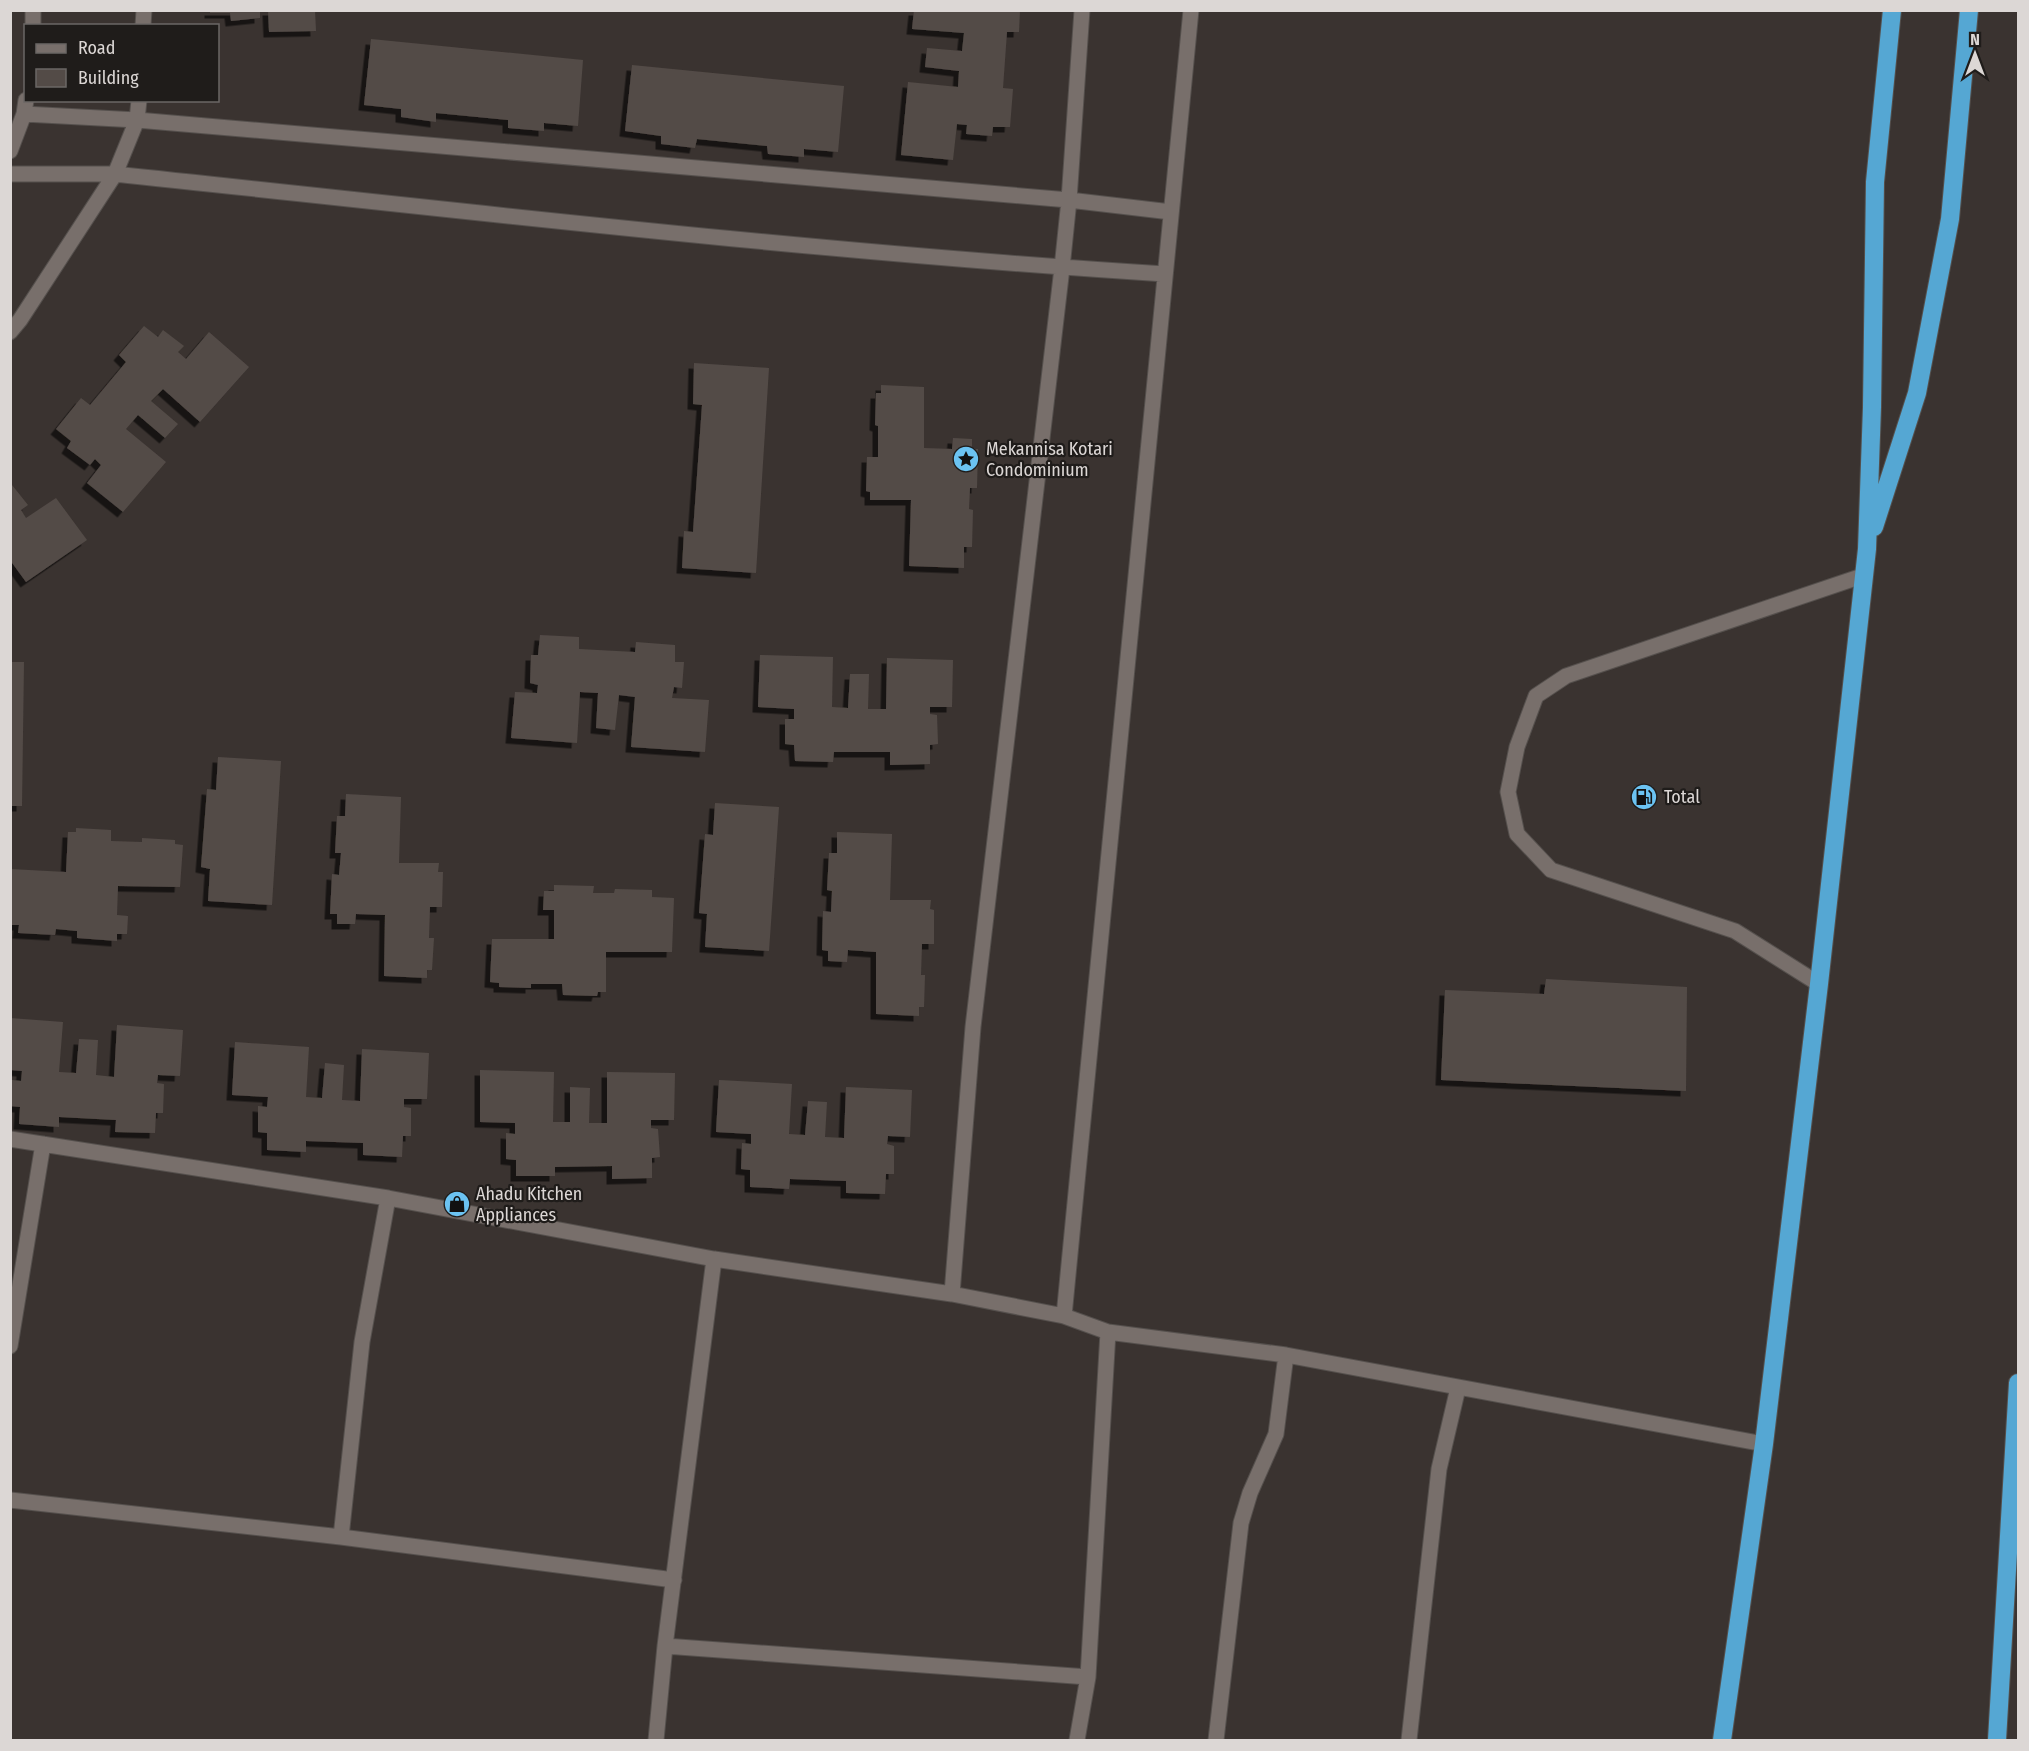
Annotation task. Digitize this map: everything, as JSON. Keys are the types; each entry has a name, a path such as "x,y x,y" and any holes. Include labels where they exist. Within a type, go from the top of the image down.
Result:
{"highway":[{"path":"1867,549 1872,407 1875,182 1892,10"},
{"path":"1722,1740 1764,1444 1819,984 1862,576 1867,549 1919,382 1950,219 1969,10"},
{"path":"1997,1740 2019,1383"}],"street":[{"path":"952,1294 973,1027 1069,200 1082,10"},
{"path":"1064,1316 1191,10"},
{"path":"10,332 115,174 138,120 139,102"},
{"path":"10,151 25,107 138,120 1069,200 1171,212"},
{"path":"10,174 115,174 778,244 1062,268 1165,274"},
{"path":"1819,984 1735,931 1551,870 1517,834 1508,792 1517,747 1536,696 1566,676 1862,576"},
{"path":"10,1139 387,1198 714,1259 952,1294 1064,1316 1108,1332 1286,1355 1764,1444"},
{"path":"10,1346 42,1144"},
{"path":"341,1537 362,1342 387,1198"},
{"path":"656,1740 665,1646 714,1259"},
{"path":"1077,1740 1088,1677 1108,1332"},
{"path":"1216,1740 1241,1523 1250,1492 1276,1434 1286,1355"},
{"path":"1408,1740 1439,1469 1458,1388"},
{"path":"10,1500 341,1537 674,1580"},
{"path":"665,1646 1088,1677"}],"building":[{"path":"210,10 260,10 260,18 231,21 230,13 210,13"},
{"path":"268,10 315,10 316,31 269,32"},
{"path":"914,10 1020,10 1019,32 1007,32 1003,88 1013,89 1010,127 993,127 992,136 966,134 967,125 957,124 953,160 901,155 908,82 958,87 959,71 925,67 927,48 962,51 964,33 912,29"},
{"path":"371,39 583,60 578,126 544,123 544,131 508,128 508,120 436,113 436,122 401,117 401,109 364,105"},
{"path":"632,65 844,86 838,152 804,149 804,157 768,154 767,146 697,139 695,148 661,144 661,136 625,131"},
{"path":"144,326 158,337 163,330 184,346 178,352 186,359 209,332 249,367 200,422 163,389 151,401 178,424 165,438 138,415 126,429 166,462 123,512 87,483 101,465 95,459 90,465 67,448 71,441 56,429 81,398 90,405 126,362 119,355"},
{"path":"694,363 769,368 756,573 682,568 684,531 693,532 702,405 693,404"},
{"path":"881,385 924,387 924,448 952,449 953,438 972,439 972,449 978,449 977,488 970,488 969,509 973,510 972,547 964,547 964,568 909,566 911,500 870,500 870,492 866,491 867,457 878,457 878,426 875,425 876,393 881,393"},
{"path":"12,485 28,505 21,510 26,518 56,498 87,540 26,582 10,560 10,486"},
{"path":"540,635 579,637 579,649 635,652 636,642 675,645 675,662 684,662 682,688 674,687 672,698 709,700 705,752 631,747 635,697 619,695 615,730 596,728 598,693 580,692 577,743 511,738 515,692 537,693 538,685 530,683 531,655 538,655"},
{"path":"760,655 833,657 832,707 848,708 850,674 869,674 868,709 886,709 887,658 953,660 952,707 930,707 930,714 937,715 938,744 930,745 930,764 890,765 890,752 834,752 833,762 795,761 794,745 785,744 785,719 794,719 794,709 758,707"},
{"path":"10,662 24,662 22,806 10,806"},
{"path":"218,757 281,761 272,905 208,901 210,869 201,867 207,789 216,790"},
{"path":"346,794 401,797 399,863 439,863 438,872 443,872 442,907 430,907 429,938 434,938 432,970 427,970 427,978 384,976 385,915 356,914 355,924 337,924 337,914 330,914 332,874 339,875 341,853 335,853 337,816 345,816"},
{"path":"715,803 779,807 769,951 705,947 707,914 699,913 705,834 713,835"},
{"path":"76,828 111,830 111,841 142,842 142,838 175,840 175,844 183,845 180,887 118,886 117,915 128,916 127,934 117,934 117,941 77,938 77,931 56,929 55,935 18,933 19,925 10,925 10,869 66,872 68,832 76,832"},
{"path":"837,832 892,834 890,900 931,900 930,909 934,910 934,944 922,944 921,975 925,975 924,1007 919,1007 919,1016 876,1014 876,952 848,950 847,962 828,961 828,951 822,950 823,911 831,912 832,891 827,890 829,853 837,853"},
{"path":"554,885 594,886 593,893 614,893 615,889 652,890 652,897 674,898 672,952 606,952 606,992 598,992 597,996 563,995 562,984 531,984 531,988 499,987 499,983 490,982 492,939 554,939 554,910 543,910 544,891 554,891"},
{"path":"1546,979 1687,987 1686,1091 1441,1080 1445,990 1544,994"},
{"path":"10,1018 63,1022 59,1072 76,1073 79,1039 98,1040 96,1075 114,1077 117,1025 183,1030 180,1076 158,1075 157,1083 164,1084 163,1113 156,1113 155,1133 115,1132 116,1120 59,1117 59,1127 19,1124 20,1107 10,1106 12,1080 21,1081 22,1071 10,1070"},
{"path":"235,1042 309,1047 306,1097 322,1098 325,1063 344,1065 342,1100 360,1101 362,1049 429,1053 427,1099 404,1099 404,1107 411,1108 411,1136 403,1136 402,1157 363,1155 363,1143 306,1141 306,1152 267,1150 267,1133 258,1132 258,1106 267,1107 268,1097 232,1095"},
{"path":"480,1070 554,1072 553,1122 570,1122 570,1087 590,1088 589,1123 607,1123 607,1072 675,1073 674,1120 651,1120 651,1128 658,1129 660,1157 652,1158 652,1178 612,1179 612,1166 555,1167 555,1176 516,1176 516,1160 506,1159 506,1133 515,1134 515,1123 480,1122"},
{"path":"719,1080 792,1084 789,1134 805,1135 808,1101 827,1102 825,1137 844,1138 846,1087 912,1090 910,1137 888,1136 887,1144 894,1146 894,1174 886,1174 885,1194 846,1193 846,1181 790,1179 789,1189 750,1187 750,1170 741,1169 742,1143 751,1144 751,1134 716,1132"}],"place":[{"name":"Mekannisa Kotari Condominium","path":"966,459"},
{"name":"Total","path":"1644,797"},
{"name":"Ahadu Kitchen Appliances","path":"457,1204"}]}
